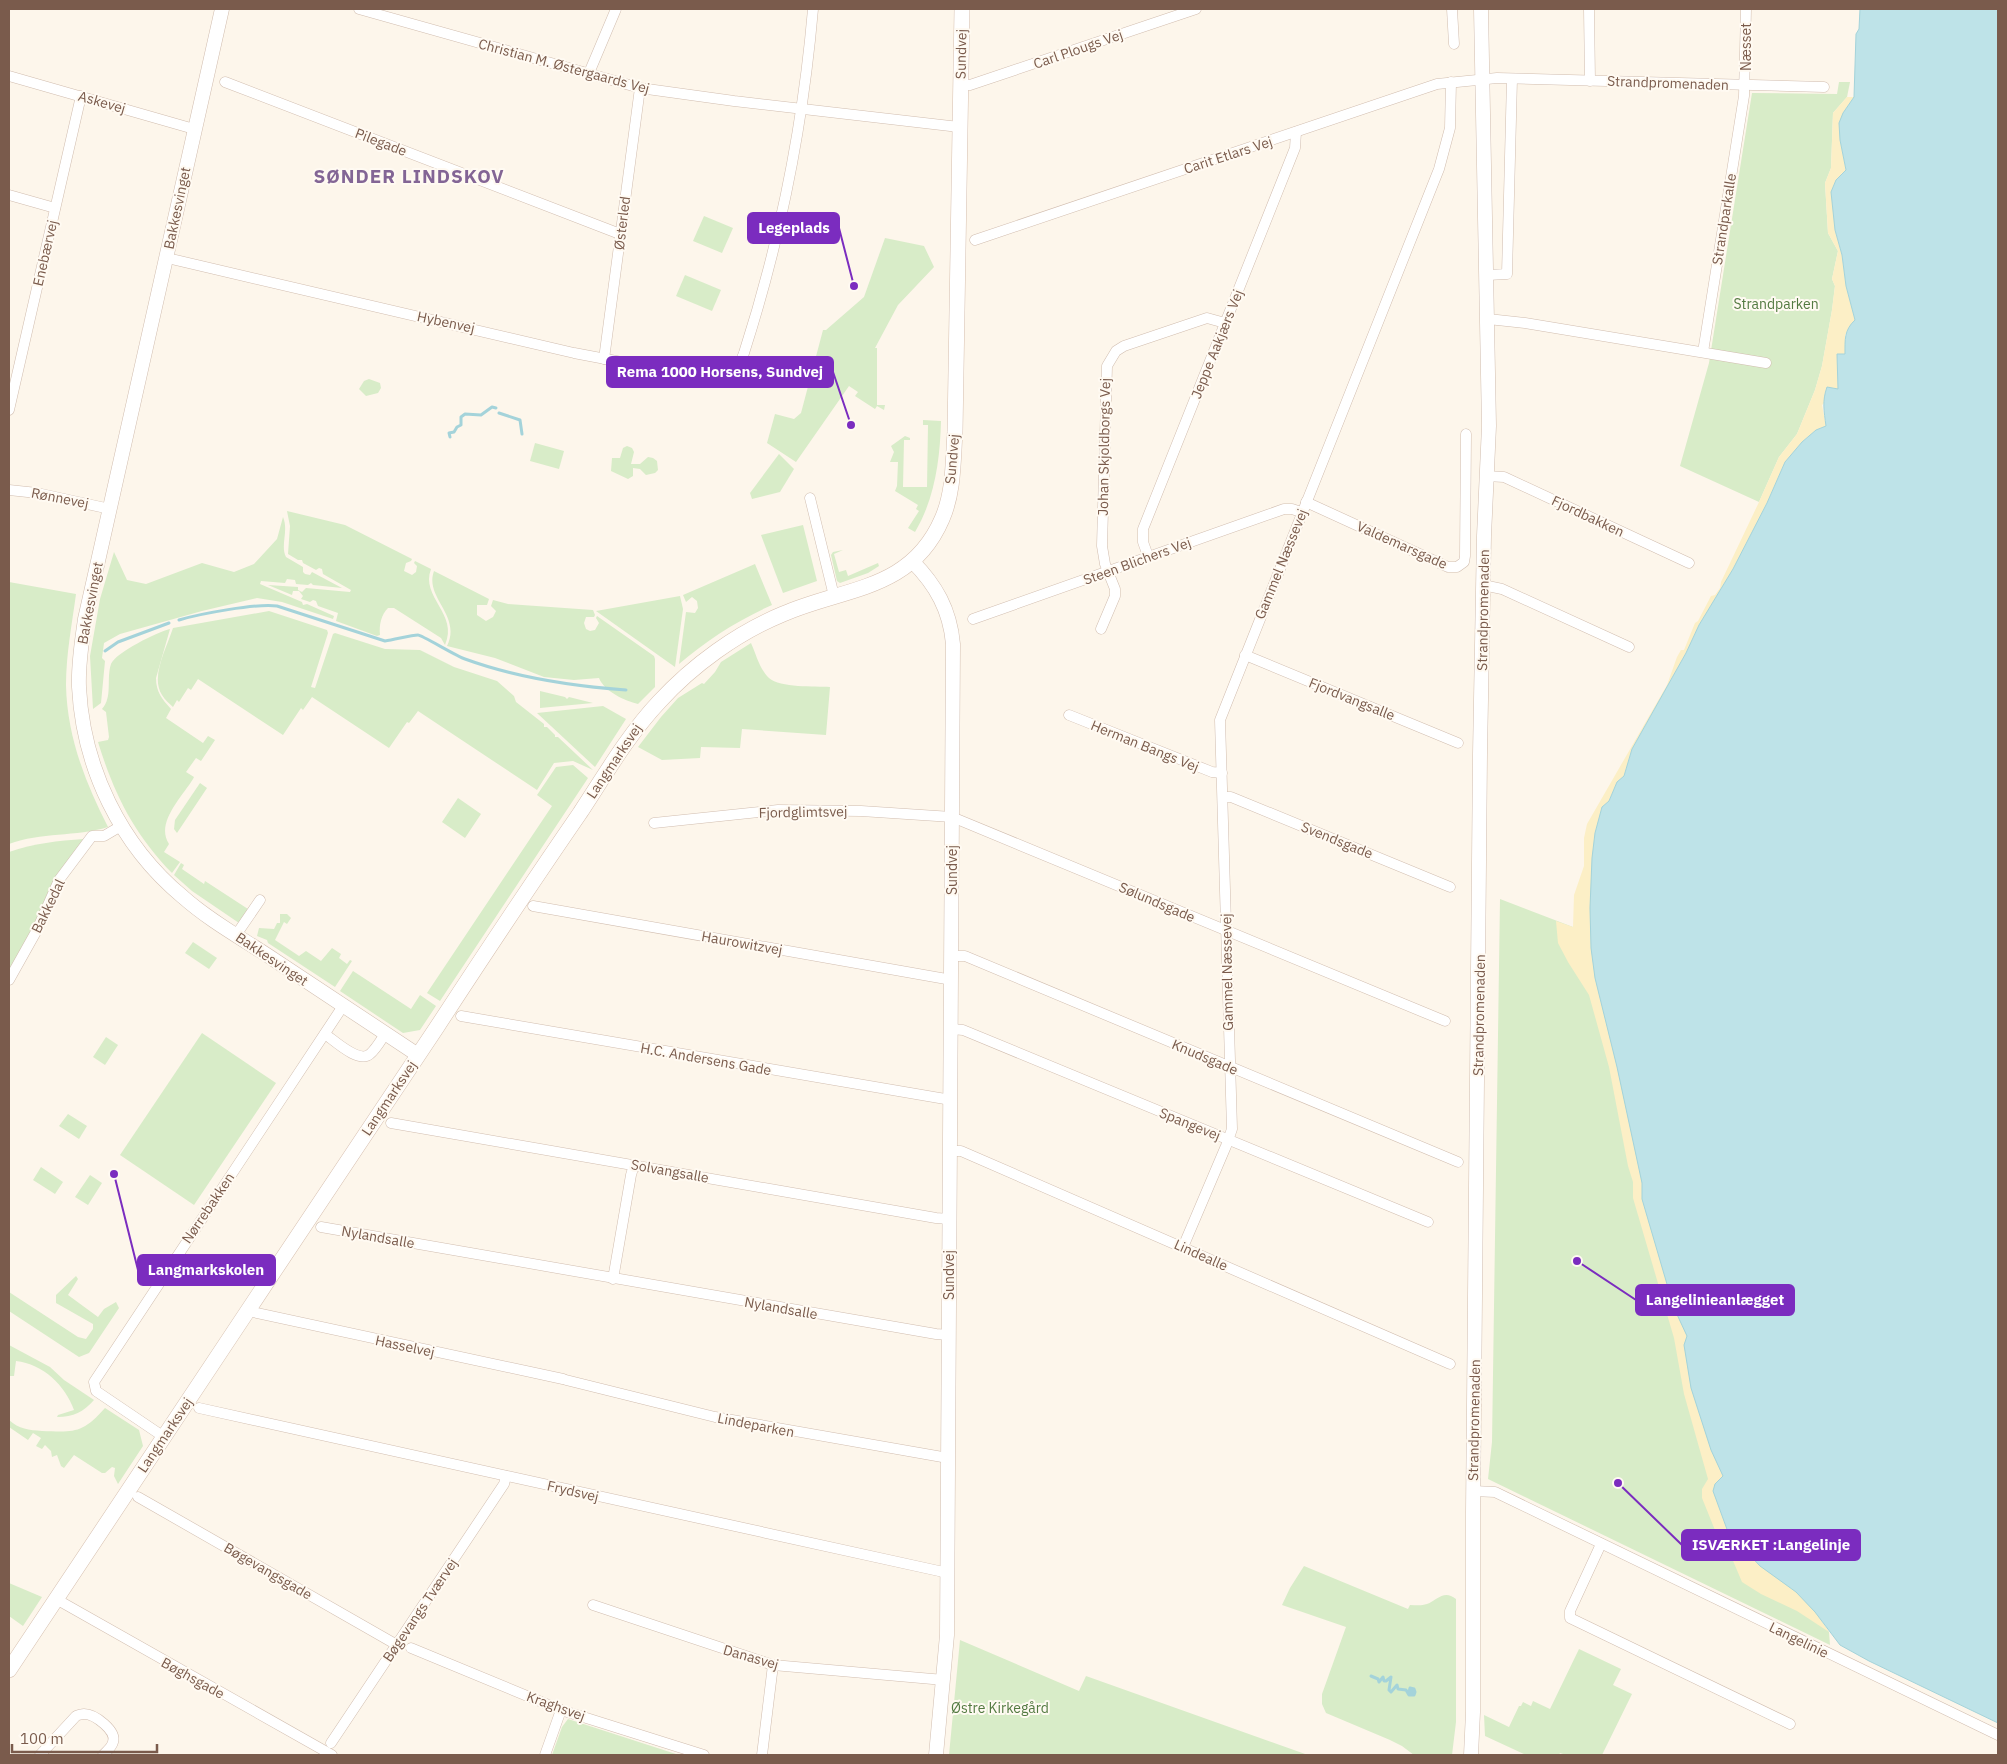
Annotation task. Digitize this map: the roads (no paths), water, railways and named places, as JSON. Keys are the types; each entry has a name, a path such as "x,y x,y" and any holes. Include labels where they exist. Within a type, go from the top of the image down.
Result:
{"main road":[{"name":"Sundvej","path":"912,561 926,547 942,519 949,496 955,432 962,9"},
{"name":"Langmarksvej","path":"9,1670 640,724 683,678 716,652 750,629 784,613 869,586 893,575 912,561"}],"street":[{"name":"Bakkesvinget","path":"222,9 85,619 80,655 79,686 82,714 96,775 121,826 139,852 164,880 204,914 418,1055"},
{"name":"Christian M. Østergaards Vej","path":"359,9 640,88 959,127"},
{"path":"589,73 616,9"},
{"path":"802,109 813,9"},
{"name":"Carl Plougs Vej","path":"960,85 970,85 986,80 1196,9"},
{"path":"1452,9 1454,44"},
{"name":"Strandpromenaden","path":"1471,1755 1473,1712 1473,1491 1483,585 1489,426 1481,9"},
{"path":"1589,9 1590,81"},
{"name":"Næsset","path":"1745,85 1746,9"},
{"name":"Askevej","path":"9,76 194,128"},
{"name":"Strandpromenaden","path":"1483,79 1824,87"},
{"name":"Carit Etlars Vej","path":"975,240 1437,84 1483,79"},
{"path":"1487,275 1507,274 1512,79"},
{"name":"Pilegade","path":"225,82 620,234"},
{"name":"Gammel Næssevej","path":"1183,1248 1232,1129 1220,720 1444,156 1450,128 1451,82"},
{"name":"Strandparkalle","path":"1703,352 1745,85"},
{"name":"Østerled","path":"604,359 640,88"},
{"name":"Enebærvej","path":"9,410 81,96"},
{"name":"Hybenvej","path":"167,258 604,359 711,379 727,376 740,365 767,276 781,220 802,109"},
{"name":"Jeppe Aakjærs Vej","path":"1148,556 1143,542 1143,529 1295,148 1296,132"},
{"path":"9,195 55,208"},
{"name":"Johan Skjoldborgs Vej","path":"1108,571 1104,558 1102,539 1105,373 1110,359 1124,346 1202,320 1213,319 1225,324"},
{"path":"1488,319 1525,323 1766,363"},
{"name":"Valdemarsgade","path":"1306,502 1448,566 1457,567 1464,562 1466,556 1466,434"},
{"name":"Fjordbakken","path":"1486,476 1504,477 1689,563"},
{"name":"Rønnevej","path":"9,490 54,496 110,509"},
{"path":"810,498 834,596"},
{"name":"Steen Blichers Vej","path":"973,619 1284,509 1301,512"},
{"name":"Sundvej","path":"912,561 926,575 940,597 948,613 952,632 952,1029 949,1219 948,1573 947,1635 936,1755"},
{"path":"1101,629 1115,596 1108,571"},
{"path":"1483,585 1502,589 1630,647"},
{"name":"Fjordvangsalle","path":"1245,655 1458,743"},
{"name":"Herman Bangs Vej","path":"1069,715 1212,772 1222,773"},
{"name":"Svendsgade","path":"1223,797 1231,797 1450,887"},
{"name":"Fjordglimtsvej","path":"654,823 778,810 861,811 952,818"},
{"name":"Sølundsgade","path":"952,818 1445,1021"},
{"name":"Bakkedal","path":"9,980 37,930 59,880 92,836 104,836 121,826"},
{"path":"236,935 260,900"},
{"name":"Haurowitzvej","path":"533,906 952,980"},
{"name":"Knudsgade","path":"951,956 965,956 1458,1162"},
{"name":"Nørrebakken","path":"164,1437 96,1391 94,1382 343,1006"},
{"name":"H.C. Andersens Gade","path":"461,1016 951,1100"},
{"name":"Spangevej","path":"952,1029 963,1030 1428,1222"},
{"path":"324,1034 354,1054 363,1056 372,1052 385,1034"},
{"name":"Solvangsalle","path":"391,1123 949,1219"},
{"name":"Lindealle","path":"951,1151 961,1151 1450,1364"},
{"path":"613,1279 634,1165"},
{"name":"Nylandsalle","path":"321,1227 613,1279 949,1335"},
{"name":"Hasselvej","path":"248,1311 565,1379"},
{"name":"Lindeparken","path":"565,1379 732,1421 948,1458"},
{"name":"Frydsvej","path":"198,1408 948,1573"},
{"name":"Bøgevangs Tværvej","path":"331,1742 504,1484 506,1476"},
{"name":"Langelinie","path":"1473,1491 1495,1492 1998,1735"},
{"name":"Bøgevangsgade","path":"138,1497 397,1645"},
{"path":"1601,1544 1570,1611 1570,1618 1790,1724"},
{"name":"Bøghsgade","path":"56,1599 332,1755"},
{"name":"Danasvej","path":"593,1605 773,1665 944,1680"},
{"name":"Kraghsvej","path":"411,1648 561,1710 704,1755"},
{"path":"762,1755 773,1665"},
{"path":"545,1755 561,1710"},
{"path":"40,1755 76,1716 83,1713 90,1715 110,1729 114,1736 113,1744 104,1755"}],"water":[{"path":"1860,9 1998,9 1998,1723 1869,1661 1840,1645 1815,1612 1796,1592 1760,1566 1728,1532 1713,1491 1715,1484 1723,1476 1711,1450 1691,1388 1684,1345 1687,1336 1674,1308 1642,1199 1642,1183 1617,1067 1595,978 1591,948 1592,858 1595,833 1602,807 1609,801 1617,782 1624,776 1632,749 1686,653 1699,625 1733,569 1767,503 1785,462 1802,442 1816,430 1826,426 1824,402 1827,387 1838,389 1837,354 1845,354 1847,331 1855,320 1835,230 1831,192 1836,180 1846,170 1840,140 1839,123 1843,113 1854,97 1856,34 1859,29"}],"waterway":[{"path":"450,437 449,433 454,432 461,425 461,417 465,414 481,415 492,407 496,408"},
{"path":"499,413 520,420 522,434"},
{"path":"179,620 214,612 268,605 277,606 385,641 418,635 465,659 504,671 565,683 626,690"},
{"path":"105,651 118,642 169,623"},
{"path":"1371,1676 1378,1679 1379,1682 1383,1677 1384,1681 1391,1677 1389,1690 1391,1692 1397,1685 1398,1689 1406,1690 1409,1695 1414,1695 1414,1689 1410,1688 1409,1692 1412,1694 1412,1691"}],"place":[{"name":"Legeplads","path":"854,286"},
{"name":"Rema 1000 Horsens, Sundvej","path":"851,425"},
{"name":"Langmarkskolen","path":"114,1174"},
{"name":"Langelinieanlægget","path":"1577,1261"},
{"name":"ISVÆRKET :Langelinje","path":"1618,1483"}],"district":[{"name":"SØNDER LINDSKOV","path":"409,176"}],"park label":[{"name":"Strandparken","path":"1776,304"},
{"name":"Østre Kirkegård","path":"1000,1708"}]}
